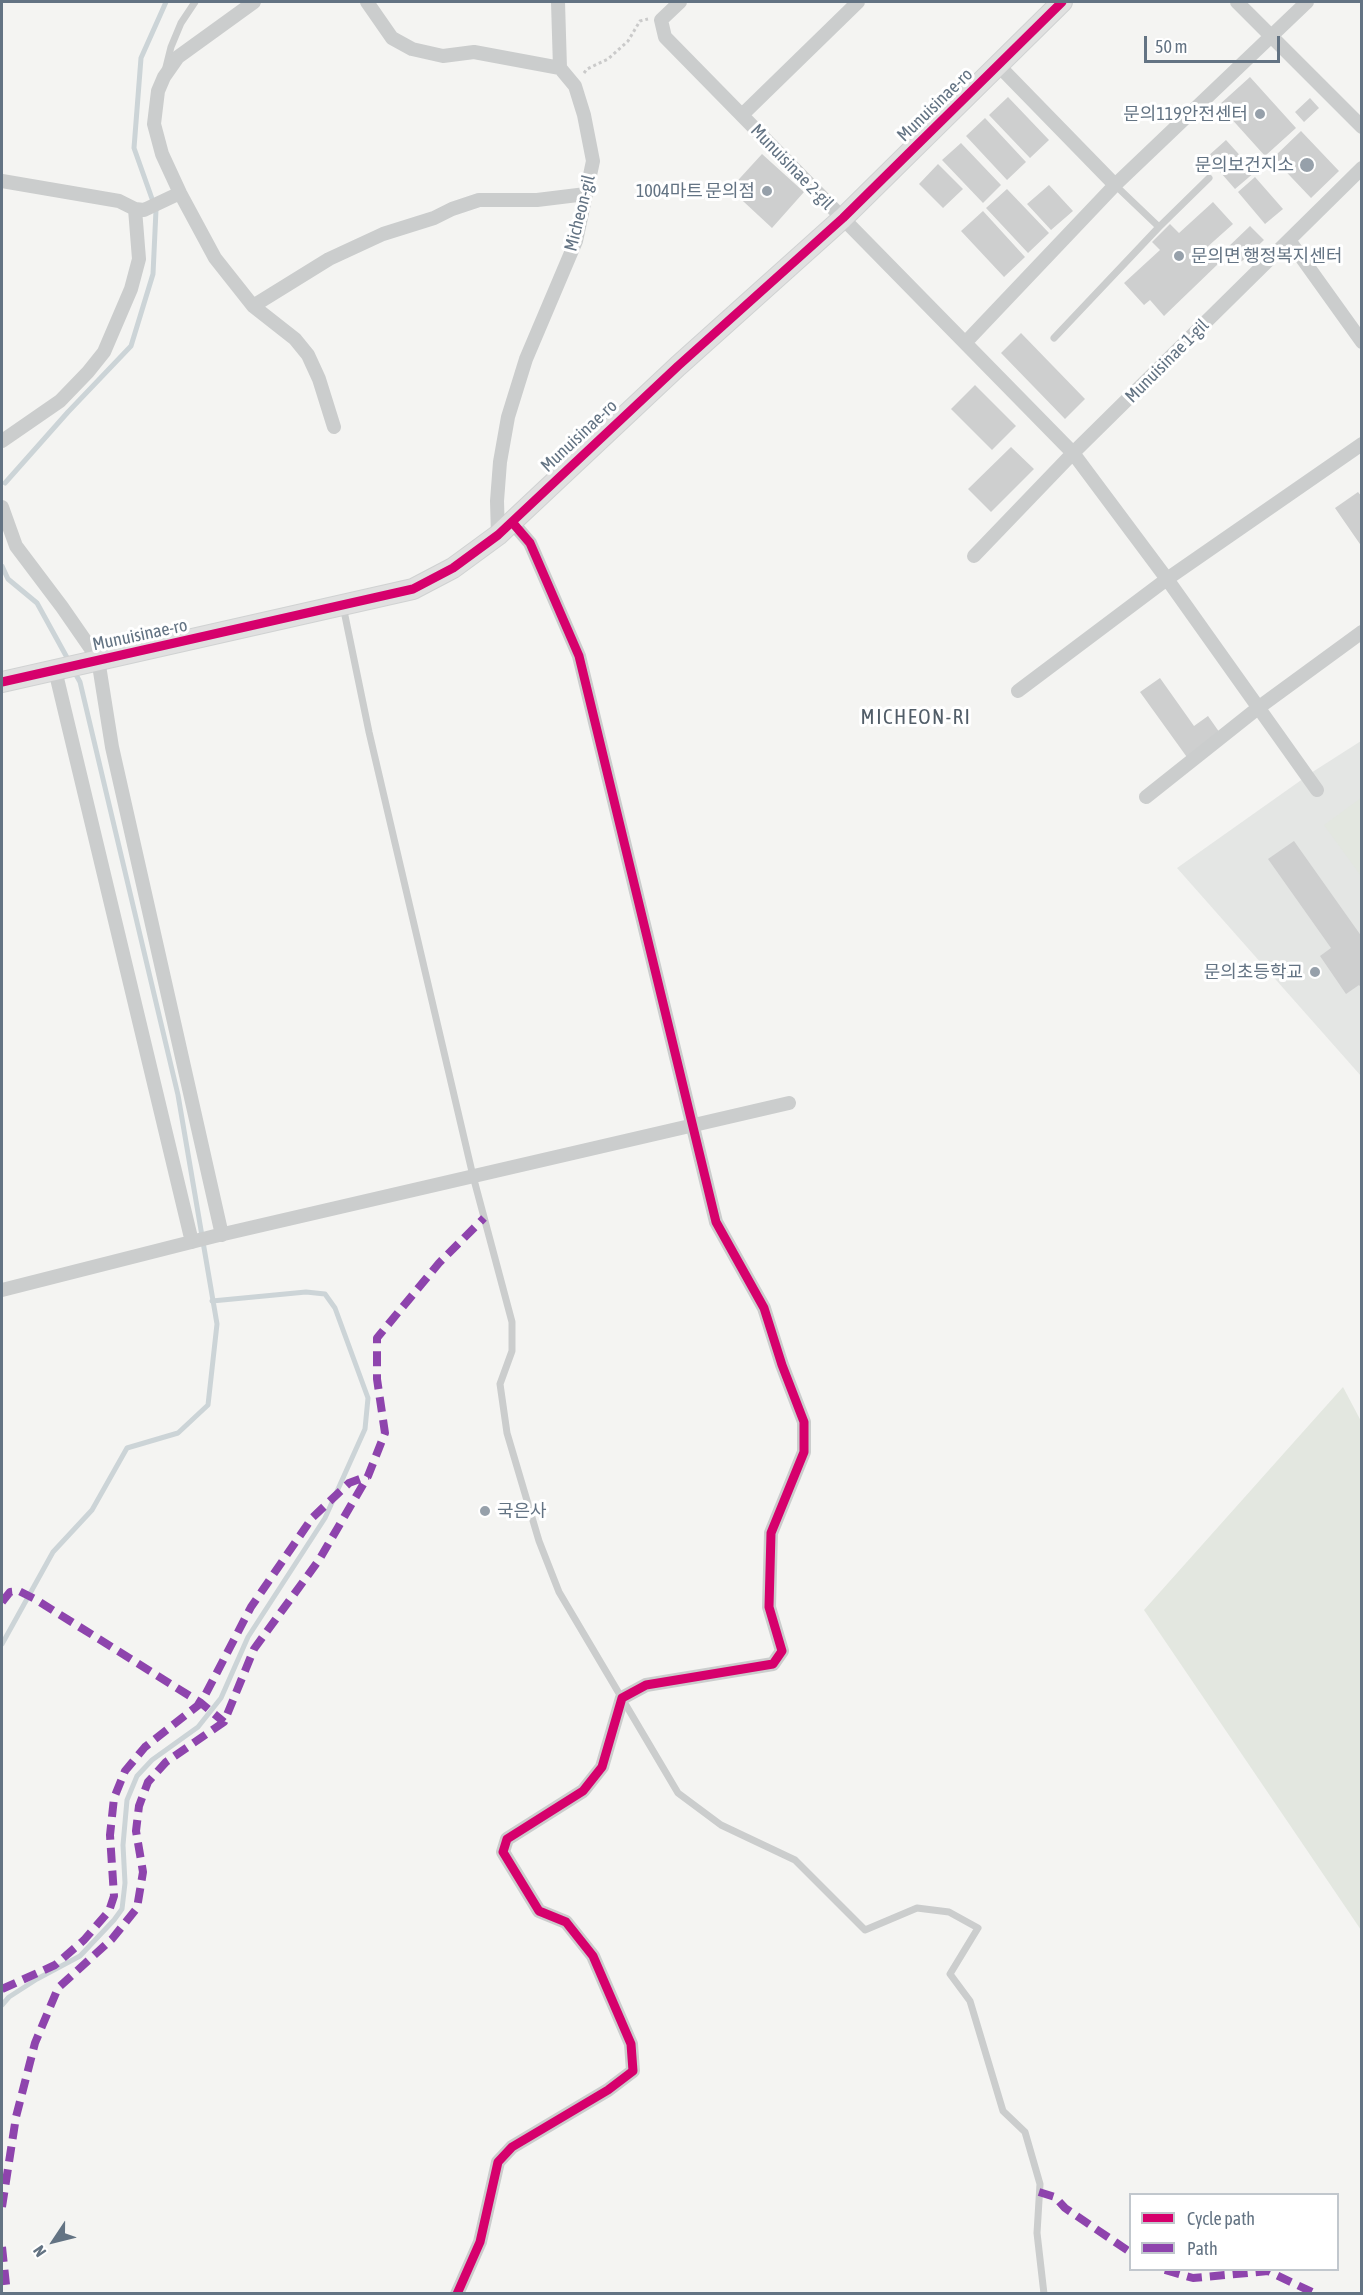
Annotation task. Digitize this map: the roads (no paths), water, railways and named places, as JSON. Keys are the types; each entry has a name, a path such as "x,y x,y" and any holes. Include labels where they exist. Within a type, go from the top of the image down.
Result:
{"street":[{"path":"254,2 178,57 164,76 158,91 154,124 175,196 215,258 253,306 295,339 308,355 319,379 334,427"},
{"path":"367,2 392,38 412,49 443,56 474,52 560,68 558,2"},
{"name":"Munuisinae 2-gil","path":"680,2 661,20 665,37 1073,453 1167,579 1317,790"},
{"name":"Munuisinae 2-gil","path":"742,115 858,2"},
{"name":"Munuisinae-ro","path":"2,682 413,589 453,568 505,528 678,366 843,218 1062,2"},
{"path":"1237,2 1362,127"},
{"path":"965,344 1115,185 1307,2"},
{"path":"999,66 1115,185"},
{"name":"Micheon-gil","path":"505,528 497,501 500,462 508,417 526,359 576,241 593,161 584,115 575,86 560,68"},
{"name":"Munuisinae 1-gil","path":"974,556 1073,453 1362,168"},
{"path":"2,181 119,201 140,210 175,196"},
{"path":"253,306 329,259 372,239 470,203 479,200 537,200 586,194"},
{"path":"2,441 60,401 104,352 131,289 139,259 140,210"},
{"path":"1289,240 1362,342"},
{"path":"1018,691 1167,579 1362,444"},
{"path":"2,507 16,546 62,607 91,662 112,747 218,1235"},
{"path":"457,2294 480,2242 498,2162 512,2147 608,2090 633,2071 631,2044 593,1956 566,1922 539,1911 503,1852 507,1839 583,1791 602,1767 622,1698 646,1685 773,1664 782,1651 769,1607 771,1533 804,1452 804,1422 782,1365 764,1308 716,1222 579,656 530,543 505,528"},
{"path":"1146,797 1258,708 1362,632"},
{"path":"59,669 195,1241"},
{"path":"2,1290 218,1235 789,1103"}],"lane":[{"path":"164,76 171,47 181,23 195,2"},
{"path":"1053,338 1158,227 1209,178"},
{"path":"1115,185 1158,227"},
{"path":"343,606 369,732 473,1176 512,1322 512,1351 500,1384 507,1433 539,1541 559,1592 678,1793 721,1825 795,1860 865,1930 917,1908 949,1912 978,1928 950,1974 970,2001 1004,2111 1025,2132 1040,2184 1037,2233 1044,2294"}],"waterway":[{"path":"5,483 131,346 153,274 156,210 134,148 141,58 166,2"},
{"path":"2,566 8,579 37,603 70,663"},
{"path":"2,1644 53,1552 92,1510 127,1448 178,1433 208,1405 217,1324 178,1095 80,682 74,671"},
{"path":"2,2005 9,1997 37,1979 80,1956 122,1909 125,1883 123,1845 127,1800 137,1776 152,1760 198,1727 221,1698 248,1637 325,1518 365,1429 368,1398 335,1308 325,1294 306,1292 212,1301"}],"place":[{"name":"문의119안전센터","path":"1260,114"},
{"name":"문의보건지소","path":"1307,165"},
{"name":"1004마트 문의점","path":"767,191"},
{"name":"문의면 행정복지센터","path":"1179,256"},
{"name":"문의초등학교","path":"1315,972"},
{"name":"국은사","path":"485,1511"}],"district":[{"name":"MICHEON-RI","path":"916,717"}]}
